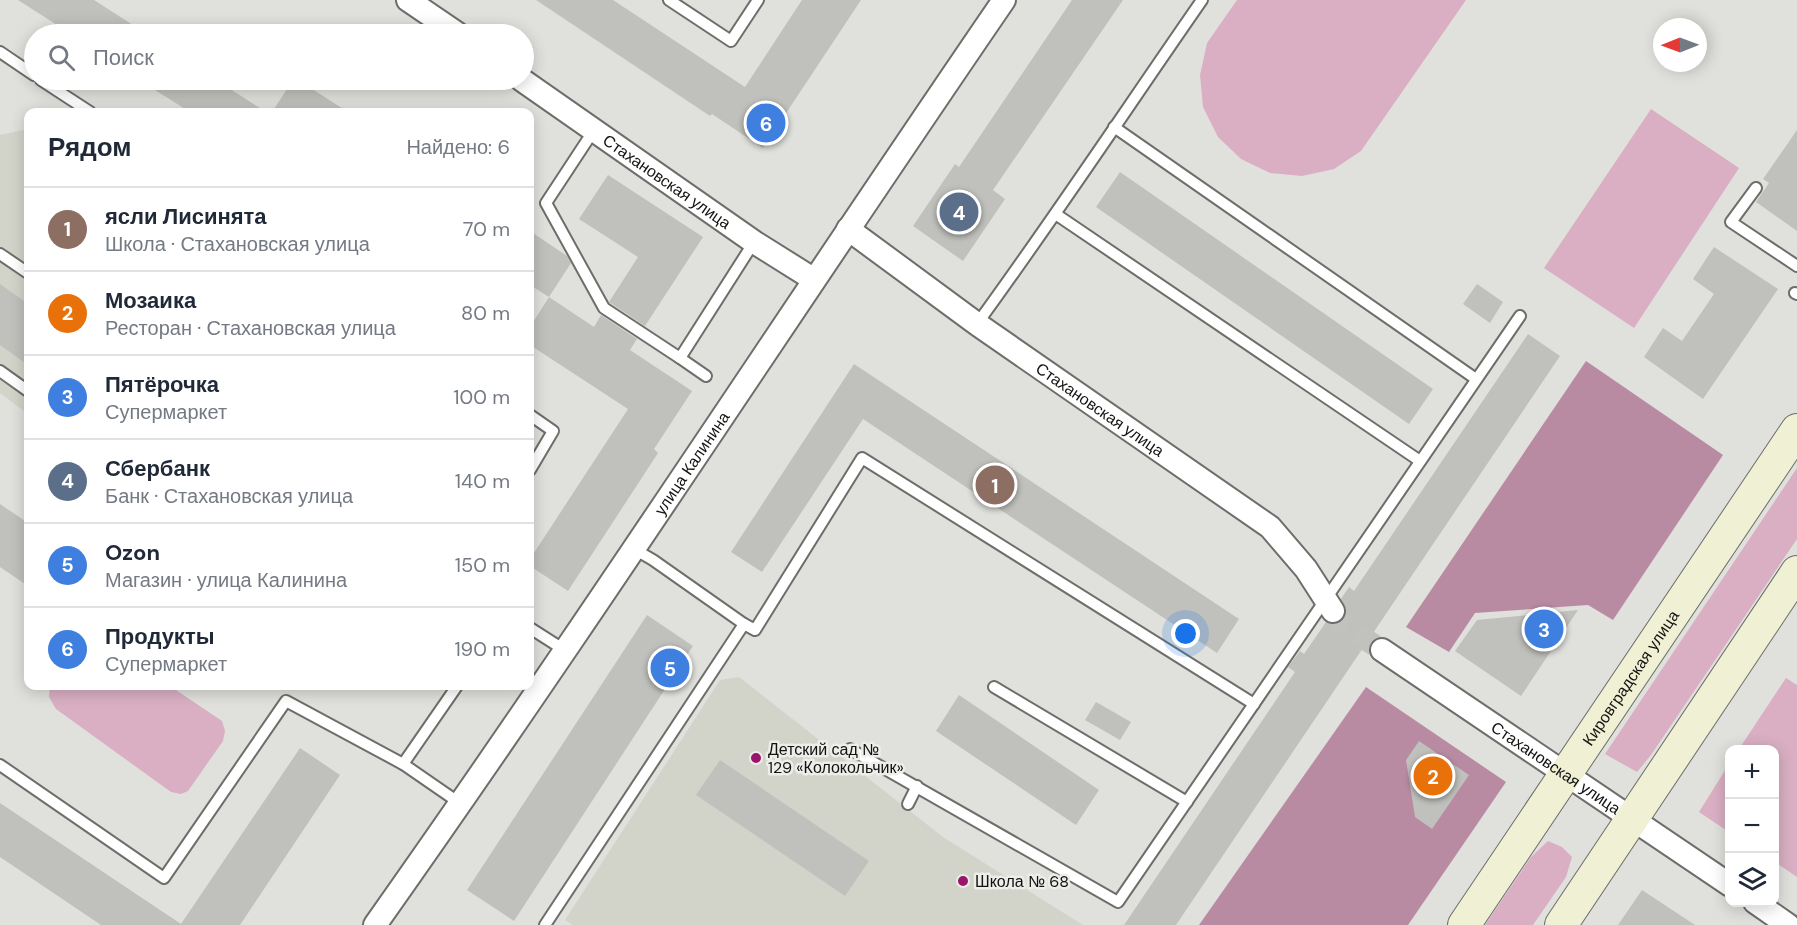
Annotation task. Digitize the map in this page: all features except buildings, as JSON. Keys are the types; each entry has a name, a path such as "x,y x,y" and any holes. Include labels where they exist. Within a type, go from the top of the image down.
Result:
{"main road":[{"name":"Кировградская улица","path":"1464,925 1797,430"},
{"path":"1562,925 1797,572"}],"street":[{"path":"408,0 443,24"},
{"name":"улица Калинина","path":"375,925 566,651 813,279 1004,0"},
{"name":"Стахановская улица","path":"534,88 754,242 813,279"},
{"name":"Стахановская улица","path":"848,229 977,324 1270,528 1306,569 1330,604"},
{"name":"Стахановская улица","path":"1382,650 1725,882"},
{"path":"1761,907 1788,925"}],"lane":[{"path":"669,0 731,41 758,0"},
{"path":"977,324 1057,215 1114,127 1202,0"},
{"path":"0,52 24,68"},
{"path":"56,90 84,108"},
{"path":"1114,127 1476,379"},
{"path":"594,130 546,203 604,308 706,376"},
{"path":"1756,188 1731,222 1797,266"},
{"path":"1057,215 1420,461"},
{"path":"680,358 754,242"},
{"path":"0,254 24,270"},
{"path":"850,749 1118,902 1254,704 1330,604 1420,461 1520,316"},
{"path":"0,371 24,388"},
{"path":"534,418 552,431 534,463"},
{"path":"634,549 755,630 862,458 1254,704"},
{"path":"545,925 744,624"},
{"path":"534,631 566,651"},
{"path":"994,687 1186,802"},
{"path":"403,764 454,690"},
{"path":"0,765 164,878 286,701 403,764 461,804"},
{"path":"908,804 917,786"}],"shaded area":[{"path":"1237,0 1466,0 1361,151 1334,169 1302,176 1270,173 1241,159 1218,137 1203,107 1200,75 1207,43"},
{"path":"1651,109 1739,168 1634,328 1544,268"},
{"path":"24,130 24,411 0,393 0,135"},
{"path":"1586,361 1723,455 1613,620 1588,605 1475,613 1449,652 1406,627"},
{"path":"1797,468 1797,539 1651,755 1637,772 1605,754"},
{"name":"Детский сад № 129 «Колокольчик»","path":"739,677 943,837 1083,925 573,925 565,920 720,680"},
{"path":"1786,678 1797,685 1797,877 1779,865 1779,745 1742,745"},
{"path":"1366,687 1506,782 1408,925 1199,925"},
{"path":"50,690 176,690 222,721 225,731 223,741 188,791 181,794 171,792 56,709 49,697"},
{"path":"1725,770 1725,829 1699,812"},
{"path":"1548,841 1562,847 1572,857 1566,877 1533,925 1485,925 1531,857"}],"tunnel":[{"path":"1333,611 1342,624 1382,650"}],"place":[{"name":"Продукты","path":"766,123"},
{"name":"Сбербанк","path":"959,212"},
{"name":"ясли Лисинята","path":"995,485"},
{"name":"Пятёрочка","path":"1544,629"},
{"name":"Ozon","path":"670,668"},
{"name":"Детский сад № 129 «Колокольчик»","path":"756,758"},
{"name":"Мозаика","path":"1433,776"},
{"name":"Школа № 68","path":"963,881"}]}
